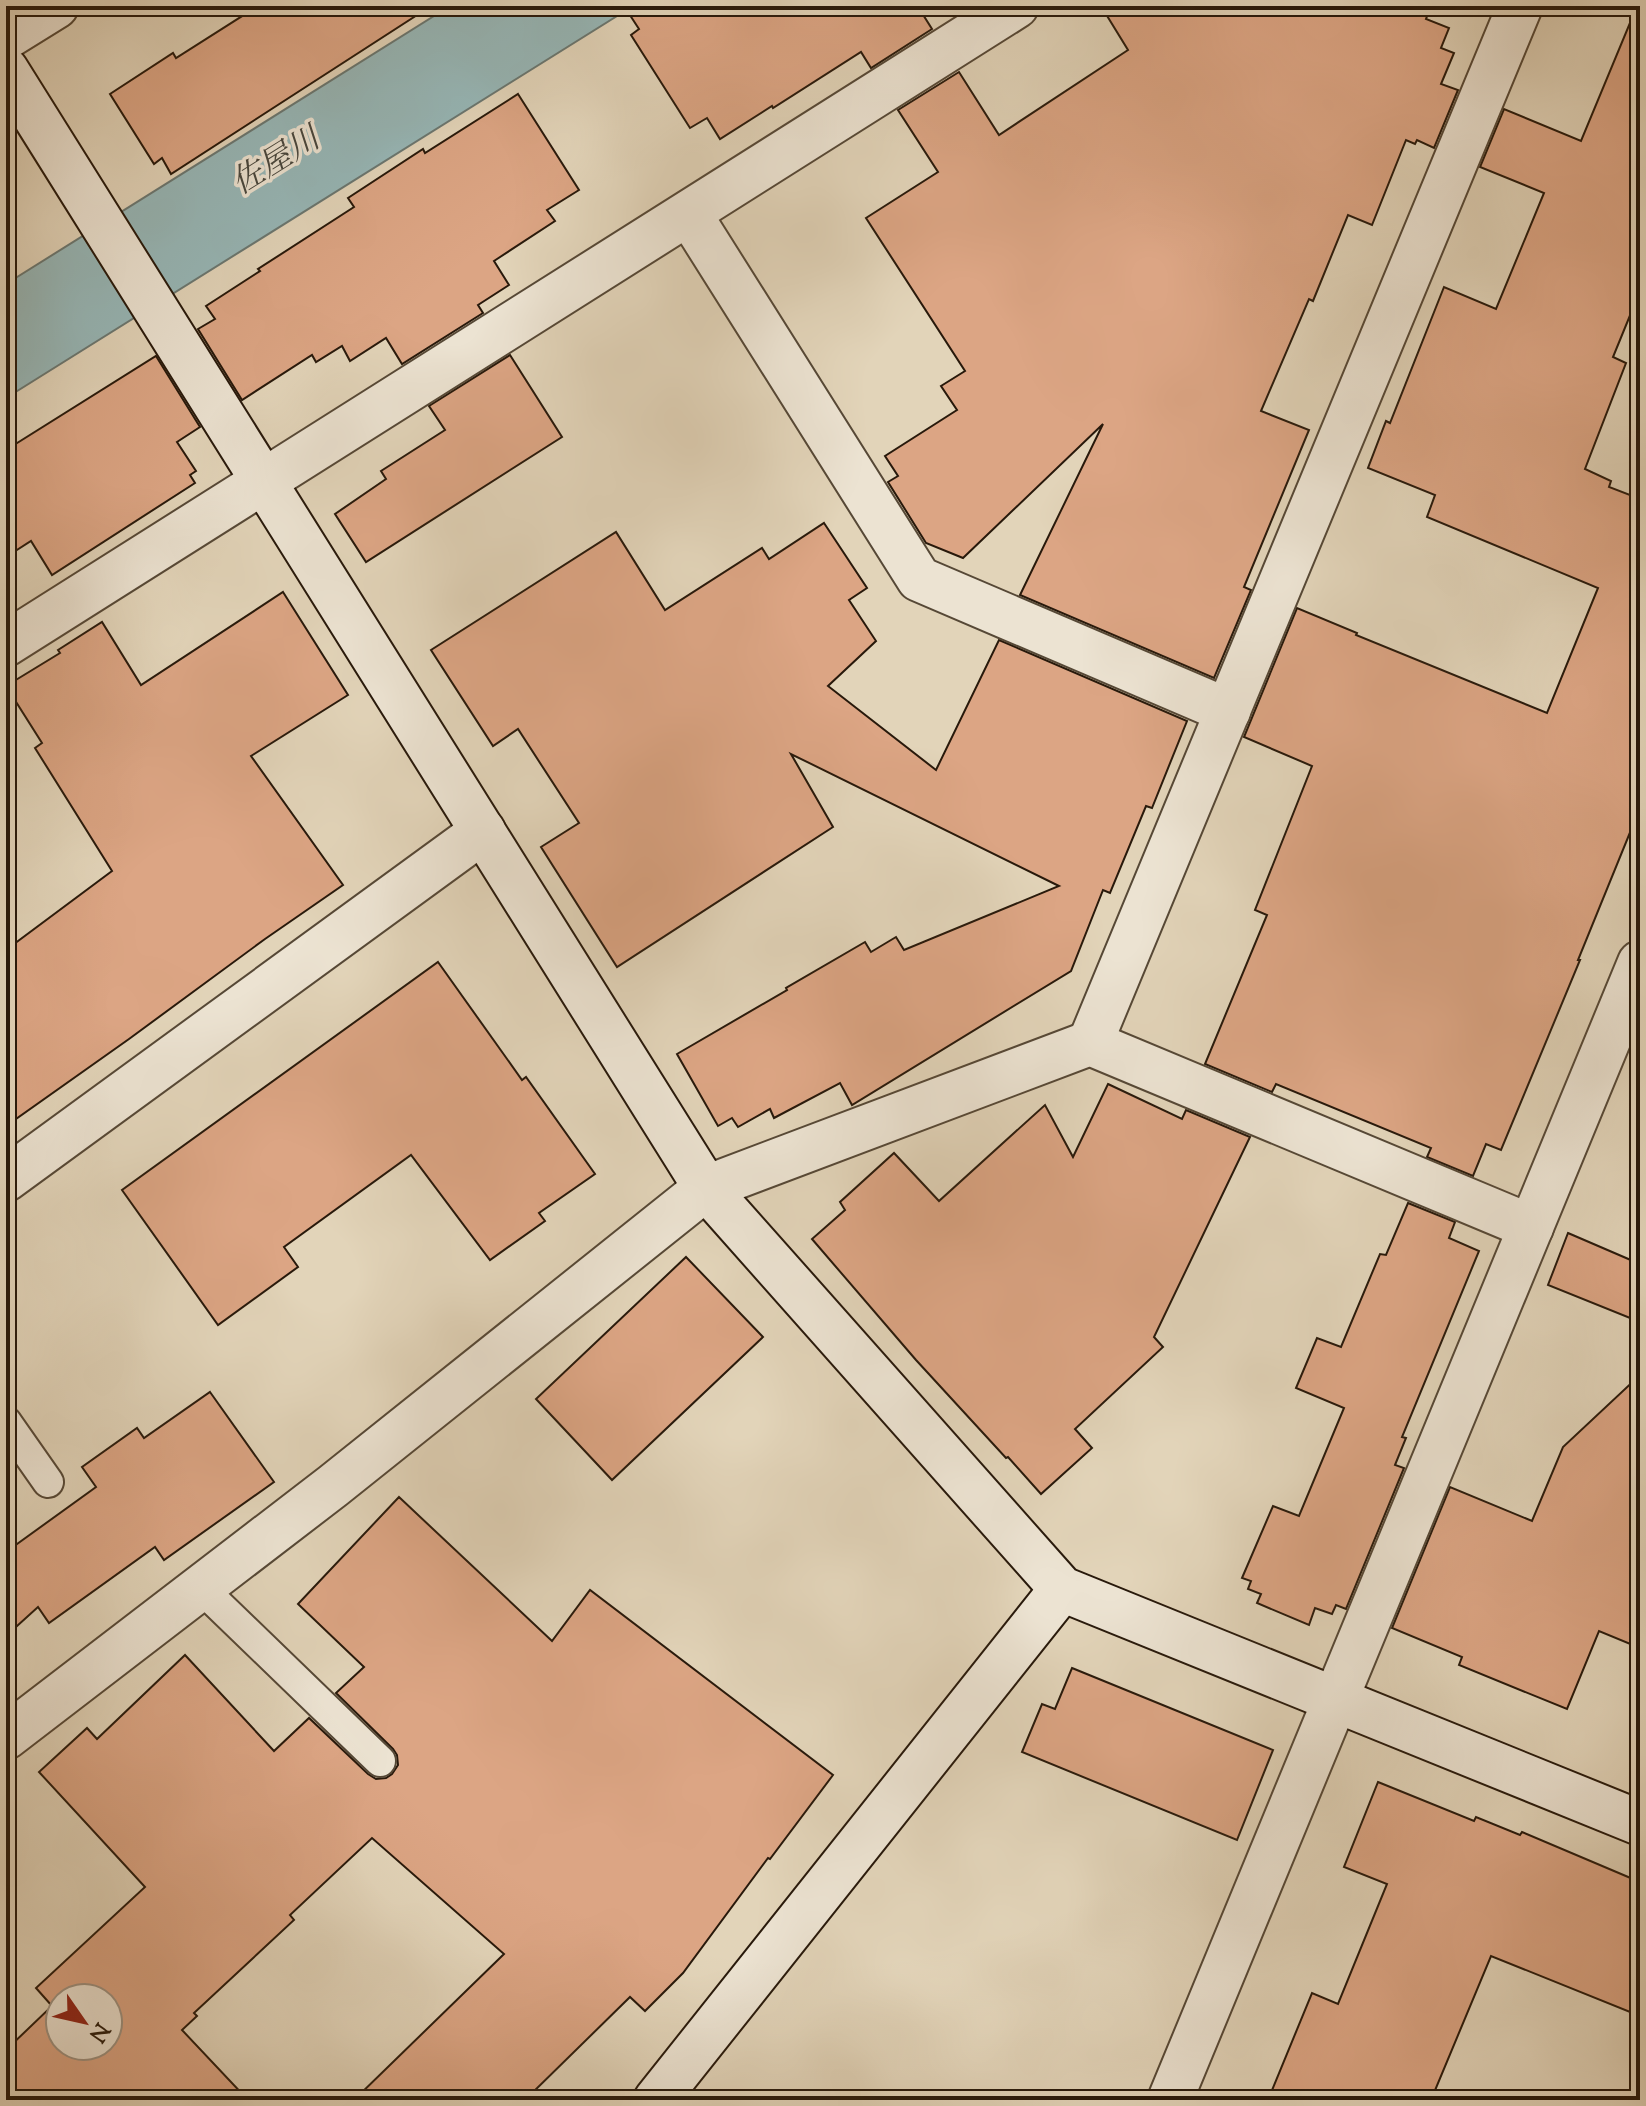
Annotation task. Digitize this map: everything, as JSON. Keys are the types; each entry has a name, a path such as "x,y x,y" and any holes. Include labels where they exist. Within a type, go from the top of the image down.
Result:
{"street":[{"path":"6,37 56,6"},
{"path":"6,644 1016,6"},
{"path":"1090,1043 1520,6"},
{"path":"6,70 706,1188 1062,1589 1640,1823"},
{"path":"689,214 919,579 1228,711"},
{"path":"6,1179 483,831"},
{"path":"1170,2100 1640,963"},
{"path":"6,1737 333,1486 706,1188 1090,1043 1531,1227"},
{"path":"656,2100 1062,1589"}],"lane":[{"path":"6,1422 48,1482"},
{"path":"200,1587 380,1761"}],"water":[{"name":"佐屋川","path":"450,6 633,6 6,398 6,284"}],"building":[{"path":"258,6 431,6 171,174 162,158 154,164 110,94 173,53 176,58"},
{"path":"624,6 933,6 922,13 932,29 871,68 861,52 720,139 707,118 690,128 631,35 639,29"},
{"path":"1101,6 1431,6 1426,19 1449,28 1441,48 1454,53 1441,84 1458,90 1434,148 1417,140 1415,144 1406,140 1372,225 1348,215 1313,301 1309,299 1261,411 1309,430 1244,587 1251,590 1214,678 1020,595 1103,424 963,558 926,543 888,482 898,476 885,456 957,410 941,386 965,371 866,218 938,172 898,110 959,72 999,135 1128,50"},
{"path":"1637,6 1640,6 1640,291 1613,357 1626,363 1585,469 1611,481 1609,487 1635,497 1640,489 1640,808 1501,1150 1486,1144 1473,1176 1427,1157 1431,1148 1276,1084 1272,1092 1205,1064 1267,915 1255,910 1312,766 1244,737 1297,608 1547,713 1598,588 1427,517 1435,495 1368,468 1386,421 1390,423 1444,287 1496,309 1544,193 1480,167 1504,109 1581,141"},
{"path":"518,94 579,190 547,210 555,221 494,261 509,285 478,305 483,313 402,364 386,338 350,361 342,346 316,362 312,355 242,400 198,329 215,319 206,306 354,207 348,198 423,149 425,153"},
{"path":"510,355 562,437 366,562 335,514 386,479 381,471 445,430 429,406"},
{"path":"156,356 200,427 177,442 196,471 190,475 195,483 52,575 31,541 6,557 6,450"},
{"path":"824,523 867,588 849,600 876,641 828,686 936,770 999,640 1187,721 1152,808 1146,806 1110,893 1103,890 1071,971 852,1105 840,1083 774,1118 770,1109 738,1127 732,1118 718,1126 677,1054 865,942 871,952 896,937 904,950 1059,886 791,754 833,827 617,967 541,847 579,823 518,729 493,746 431,650 616,532 665,610 762,548 769,559"},
{"path":"283,592 348,695 251,756 343,885 6,1126 6,950 112,871 35,748 42,743 6,686 60,653 58,650 102,622 141,685"},
{"path":"438,962 522,1080 526,1077 595,1174 539,1213 545,1221 490,1260 411,1155 284,1247 298,1267 218,1325 122,1190"},
{"path":"1108,1084 1182,1119 1186,1110 1250,1137 1154,1337 1163,1347 1075,1429 1092,1448 1041,1494 916,1360 812,1239 845,1210 840,1202 894,1153 939,1201 1045,1105 1073,1157"},
{"path":"1408,1203 1455,1222 1449,1238 1479,1251 1402,1437 1406,1438 1395,1465 1404,1468 1346,1609 1336,1605 1332,1614 1315,1608 1309,1625 1257,1603 1261,1594 1248,1589 1251,1581 1242,1578 1273,1506 1299,1516 1344,1408 1296,1388 1317,1338 1341,1347 1380,1254 1386,1255"},
{"path":"1568,1233 1640,1264 1640,1322 1548,1285"},
{"path":"686,1257 763,1337 612,1480 536,1399"},
{"path":"1640,1375 1640,1648 1599,1631 1567,1709 1459,1665 1462,1657 1392,1628 1450,1487 1532,1521 1563,1447"},
{"path":"210,1392 274,1482 164,1560 155,1547 49,1623 38,1607 6,1636 6,1552 96,1487 82,1467 137,1428 144,1438"},
{"path":"399,1497 552,1641 590,1590 833,1775 683,1973 645,2011 630,1997 525,2100 354,2100 504,1954 372,1838 290,1915 294,1920 194,2013 197,2016 182,2030 248,2100 6,2100 6,2050 44,2014 44,2062 124,2062 124,1982 44,1982 44,1997 36,1988 145,1887 39,1772 87,1728 97,1739 185,1655 274,1751 309,1718 368,1774 376,1779 386,1778 398,1765 397,1755 336,1693 364,1667 298,1604"},
{"path":"1072,1668 1273,1750 1237,1840 1022,1752 1042,1704 1055,1709"},
{"path":"1378,1782 1474,1821 1476,1817 1520,1835 1522,1832 1640,1882 1640,2016 1491,1956 1431,2100 1268,2100 1312,1993 1338,2004 1387,1884 1344,1867"}]}
